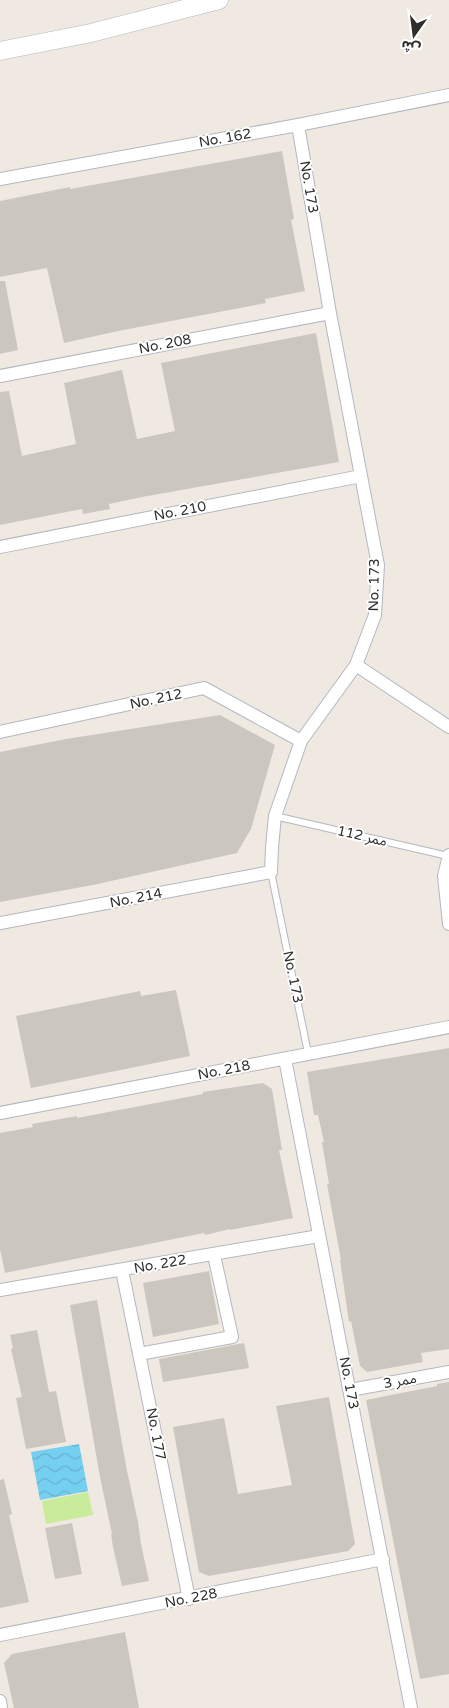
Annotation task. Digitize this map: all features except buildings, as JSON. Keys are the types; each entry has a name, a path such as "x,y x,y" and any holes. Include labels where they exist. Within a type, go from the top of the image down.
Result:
{"main road":[{"path":"0,51 91,33 219,0"}],"street":[{"name":"No. 162","path":"0,179 298,125 449,95"},
{"name":"No. 173","path":"271,872 275,816 301,741 356,665 375,615 378,565 330,313 298,125"},
{"name":"No. 208","path":"0,376 330,313"},
{"name":"No. 210","path":"0,547 361,476"},
{"path":"356,665 449,727"},
{"name":"No. 212","path":"0,732 204,688 301,741"},
{"path":"449,856 444,876 449,922"},
{"name":"No. 214","path":"0,923 271,872"},
{"name":"No. 218","path":"0,1113 449,1027"},
{"name":"No. 173","path":"285,1059 411,1708"},
{"name":"No. 222","path":"0,1290 319,1236"},
{"path":"140,1354 232,1337 214,1255"},
{"name":"No. 177","path":"122,1270 189,1599"},
{"name":"ممر 3","path":"350,1390 449,1372"},
{"name":"No. 228","path":"0,1635 189,1599 382,1559"},
{"path":"0,1700 1,1708"}],"lane":[{"name":"ممر 112","path":"275,816 449,856"},
{"name":"No. 173","path":"271,872 308,1053"}],"green space":[{"path":"88,1492 93,1515 46,1524 42,1501"}],"water":[{"path":"79,1444 88,1491 40,1500 31,1452"}]}
